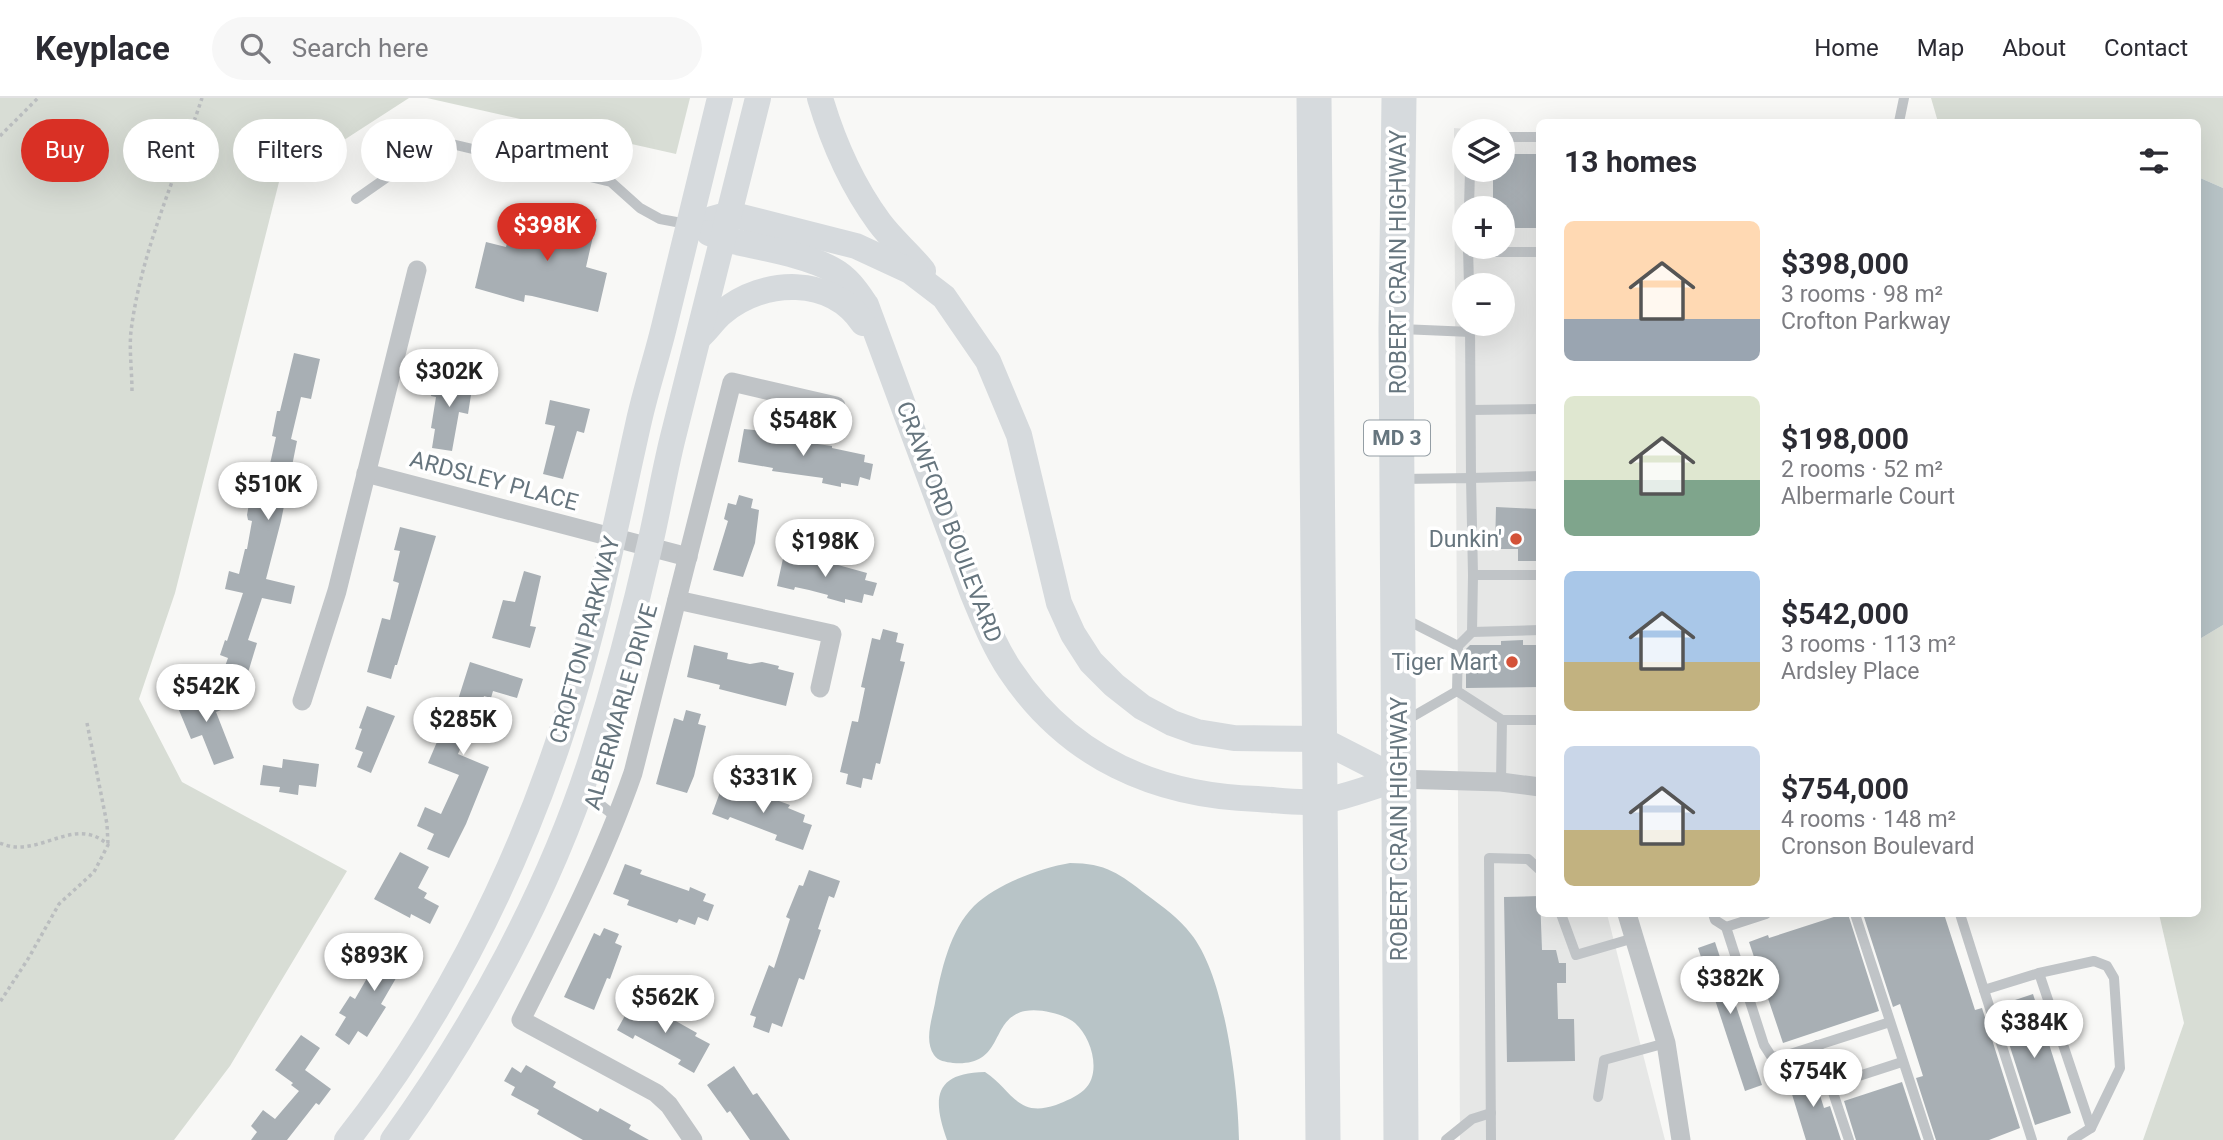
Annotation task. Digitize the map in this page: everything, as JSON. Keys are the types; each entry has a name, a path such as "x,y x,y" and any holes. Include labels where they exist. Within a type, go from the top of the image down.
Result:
{"highway":[{"path":"1314,98 1323,1140"},
{"name":"ROBERT CRAIN HIGHWAY","path":"1400,105 1396,329 1401,1140"}],"street":[{"name":"CROFTON PARKWAY","path":"347,1140 399,1069 444,995 491,905 526,828 558,744 614,538 638,422 720,98"},
{"name":"CROFTON PARKWAY","path":"393,1140 430,1089 476,1013 524,921 560,843 593,756 649,547 674,430 758,98"},
{"path":"820,98 832,136 867,204 944,297"},
{"name":"CRAWFORD BOULEVARD","path":"688,224 856,246 910,271 944,297 988,361 1006,398 1019,435 1059,603 1073,634 1091,662 1142,707 1172,723 1197,732 1234,738 1320,739 1398,779"},
{"name":"CRAWFORD BOULEVARD","path":"727,227 834,270 852,284 866,305 989,633 1010,669 1035,703 1065,733 1099,757 1143,779 1183,791 1233,798 1321,801 1398,779"},
{"path":"302,701 328,624 417,270"},
{"path":"699,338 722,313 736,303 777,287 798,286 823,290 839,298 857,314 884,355"},
{"name":"ALBERMARLE DRIVE","path":"693,1140 669,1105 656,1093 521,1020 589,883 633,773 732,382 836,406"},
{"name":"ARDSLEY PLACE","path":"366,473 649,547"},
{"path":"649,547 688,557"},
{"path":"677,600 832,634 820,688"},
{"path":"1398,779 1501,782 1536,786"},
{"path":"1628,917 1666,1043 1681,1140"}],"lane":[{"path":"1900,119 1904,98"},
{"path":"1515,137 1536,137"},
{"path":"356,199 439,141 611,182 640,208 660,219 688,224"},
{"path":"1515,250 1536,251"},
{"path":"1396,329 1452,328"},
{"path":"1457,691 1458,646 1472,632 1471,336"},
{"path":"1471,410 1536,410"},
{"path":"1397,480 1536,476"},
{"path":"1473,575 1536,575"},
{"path":"1398,616 1458,646"},
{"path":"1472,632 1536,631"},
{"path":"1398,724 1457,691"},
{"path":"1457,691 1502,720 1536,720"},
{"path":"1501,782 1502,720"},
{"path":"581,788 617,818"},
{"path":"1491,1140 1489,859 1528,859 1536,866"},
{"path":"1562,917 1576,954 1634,938"},
{"path":"1714,917 1726,927 1764,1045 1771,1056 1781,1057 1890,1022"},
{"path":"1726,927 1757,917"},
{"path":"1856,917 1929,1140"},
{"path":"1961,917 2032,1140"},
{"path":"1984,990 2039,973 2094,961 2107,966 2114,978 2120,1068 2091,1128 2072,1140"},
{"path":"2039,973 2091,1128"},
{"path":"1598,1097 1604,1060 1666,1043"},
{"path":"1817,1045 1849,1140"},
{"path":"1831,1085 1902,1062"},
{"path":"1446,1140 1472,1119 1491,1113"}],"path":[{"path":"0,136 38,98"},
{"path":"132,391 131,334 138,293 149,251 202,98"},
{"path":"0,1002 59,904 94,872 108,845 107,824 87,723"},
{"path":"0,844 16,847 31,845 74,834 99,836 108,845"}],"shaded area":[{"path":"0,98 409,98 376,119 361,119 361,129 347,138 347,119 233,119 233,182 279,182 175,593 139,699 182,782 347,871 230,1066 174,1140 0,1140"},
{"path":"427,98 690,98 676,154 633,144 633,119 520,119"},
{"path":"1931,98 2223,98 2223,188 2201,178 2201,119 1937,119"},
{"path":"1515,133 1536,135 1536,917 1608,917 1665,1140 1460,1140 1455,336 1515,336 1515,273 1455,273 1455,259 1515,259 1515,196 1454,196 1454,182 1515,182"},
{"path":"2201,178 2223,188 2223,625 2201,638"},
{"path":"2223,625 2223,1140 2143,1140 2184,1023 2160,917 2201,917 2201,638"},
{"path":"1070,863 1103,868 1129,881 1182,923 1203,953 1213,976 1227,1032 1236,1091 1239,1140 947,1140 939,1112 939,1100 941,1091 955,1077 985,1072 1024,1105 1043,1108 1074,1097 1084,1090 1093,1075 1093,1056 1081,1030 1065,1017 1051,1012 1031,1010 1013,1016 989,1050 981,1058 970,1062 953,1063 940,1060 931,1049 929,1037 944,965 959,927 974,906 1007,884 1033,873"}],"building":[{"path":"1515,154 1536,154 1536,228 1515,228 1515,196 1493,196 1493,182 1515,182"},
{"path":"539,205 597,219 586,267 607,273 598,312 525,295 524,302 475,288 486,242 506,247 508,240 529,245"},
{"path":"294,353 320,359 311,399 301,397 291,439 297,441 266,579 295,586 291,604 262,598 248,640 257,643 247,676 224,669 228,658 220,655 243,593 225,589 229,571 239,574 247,549 252,521 248,520 247,515 250,498 258,498 262,481 266,482 276,437 272,436 277,411 280,411"},
{"path":"435,375 473,382 468,414 459,412 452,451 432,448 435,429 431,428 436,397 431,396"},
{"path":"550,400 590,409 584,433 577,431 563,479 543,474 555,426 545,424"},
{"path":"744,429 782,433 781,439 832,446 865,455 864,462 873,464 870,480 860,477 858,486 841,483 841,487 822,483 823,478 772,471 773,468 738,462"},
{"path":"739,495 753,499 751,508 759,510 755,543 743,577 713,570 728,521 724,519 728,503 736,505"},
{"name":"Dunkin'","path":"1496,507 1536,509 1536,561 1518,561 1518,549 1495,549"},
{"path":"400,527 436,536 391,679 367,672 382,618 390,620 399,583 393,581 400,551 394,550"},
{"path":"784,554 801,558 802,555 867,573 865,580 877,583 873,596 864,594 862,603 845,599 845,603 809,590 777,586"},
{"path":"524,571 541,576 530,626 536,627 530,648 492,638 503,600 515,602"},
{"path":"883,629 898,633 896,642 904,644 900,661 905,662 880,764 876,763 872,780 863,778 861,788 846,784 848,774 840,772 852,721 858,722 865,688 861,687 872,638 880,640"},
{"path":"1523,640 1523,645 1536,645 1536,687 1466,688 1466,649 1470,645 1501,645 1501,641"},
{"path":"694,645 728,653 727,659 750,664 762,662 794,673 786,706 719,689 720,685 687,677"},
{"path":"470,662 523,679 517,698 493,691 491,698 484,696 479,713 476,711 458,754 489,767 449,858 427,849 434,834 417,826 425,807 441,814 459,775 428,763 445,723 450,725"},
{"path":"213,688 221,710 216,712 234,758 214,765 202,735 191,739 176,703"},
{"path":"367,706 395,716 371,773 357,767 363,752 355,749"},
{"path":"686,710 701,714 698,724 706,726 687,793 656,784 674,718 683,721"},
{"path":"283,759 319,764 316,787 299,785 298,795 279,792 280,787 260,785 263,765 282,768"},
{"path":"723,784 740,790 741,787 790,805 788,808 805,815 803,822 812,825 803,850 775,840 777,835 730,817 728,820 712,814"},
{"path":"400,852 429,867 418,888 427,893 424,898 439,906 430,924 411,914 410,918 374,899"},
{"path":"625,864 642,870 640,874 706,894 703,901 714,905 708,921 698,917 695,925 679,919 677,923 627,905 629,900 613,894"},
{"path":"809,870 840,881 834,898 829,896 804,980 799,978 782,1027 772,1023 769,1033 753,1027 756,1017 750,1015 769,965 774,968 790,919 786,917 799,885 803,886"},
{"path":"1536,896 1536,917 1541,917 1542,950 1556,950 1559,963 1566,963 1566,983 1557,983 1558,1019 1574,1019 1575,1061 1507,1062 1504,897"},
{"path":"1834,917 1849,917 1879,1011 1783,1043 1749,942 1768,935 1769,938"},
{"path":"1864,917 1945,917 1975,1010 1982,1008 2020,1128 1989,1140 1936,1140 1916,1078 1923,1076 1900,1004 1893,1007"},
{"path":"604,928 619,934 615,943 622,946 610,979 607,978 594,1010 564,997 594,933 600,936"},
{"path":"389,940 415,954 404,975 399,973 381,1004 386,1007 367,1037 358,1031 349,1045 335,1035 346,1017 339,1013 350,996 355,999"},
{"path":"1715,942 1762,1085 1745,1091 1698,948"},
{"path":"2033,994 2071,1113 2035,1125 1997,1006"},
{"path":"633,1001 649,1010 651,1007 697,1033 695,1036 710,1044 694,1073 678,1064 681,1060 635,1035 633,1039 617,1030"},
{"path":"301,1035 320,1048 305,1070 331,1089 319,1105 316,1103 287,1140 251,1140 257,1132 251,1126 263,1110 275,1119 299,1091 275,1070"},
{"path":"526,1065 556,1082 553,1087 598,1112 600,1108 622,1120 631,1125 629,1129 649,1140 583,1140 537,1114 539,1110 511,1095 515,1087 504,1081 512,1067 521,1073"},
{"path":"734,1066 753,1095 757,1093 790,1140 750,1140 730,1111 727,1113 707,1085"},
{"path":"1812,1070 1824,1108 1830,1106 1841,1140 1806,1140 1787,1078"},
{"path":"1902,1082 1921,1140 1856,1140 1844,1101"}],"place":[{"name":"Dunkin'","path":"1516,539"},
{"name":"Tiger Mart","path":"1512,662"}]}
